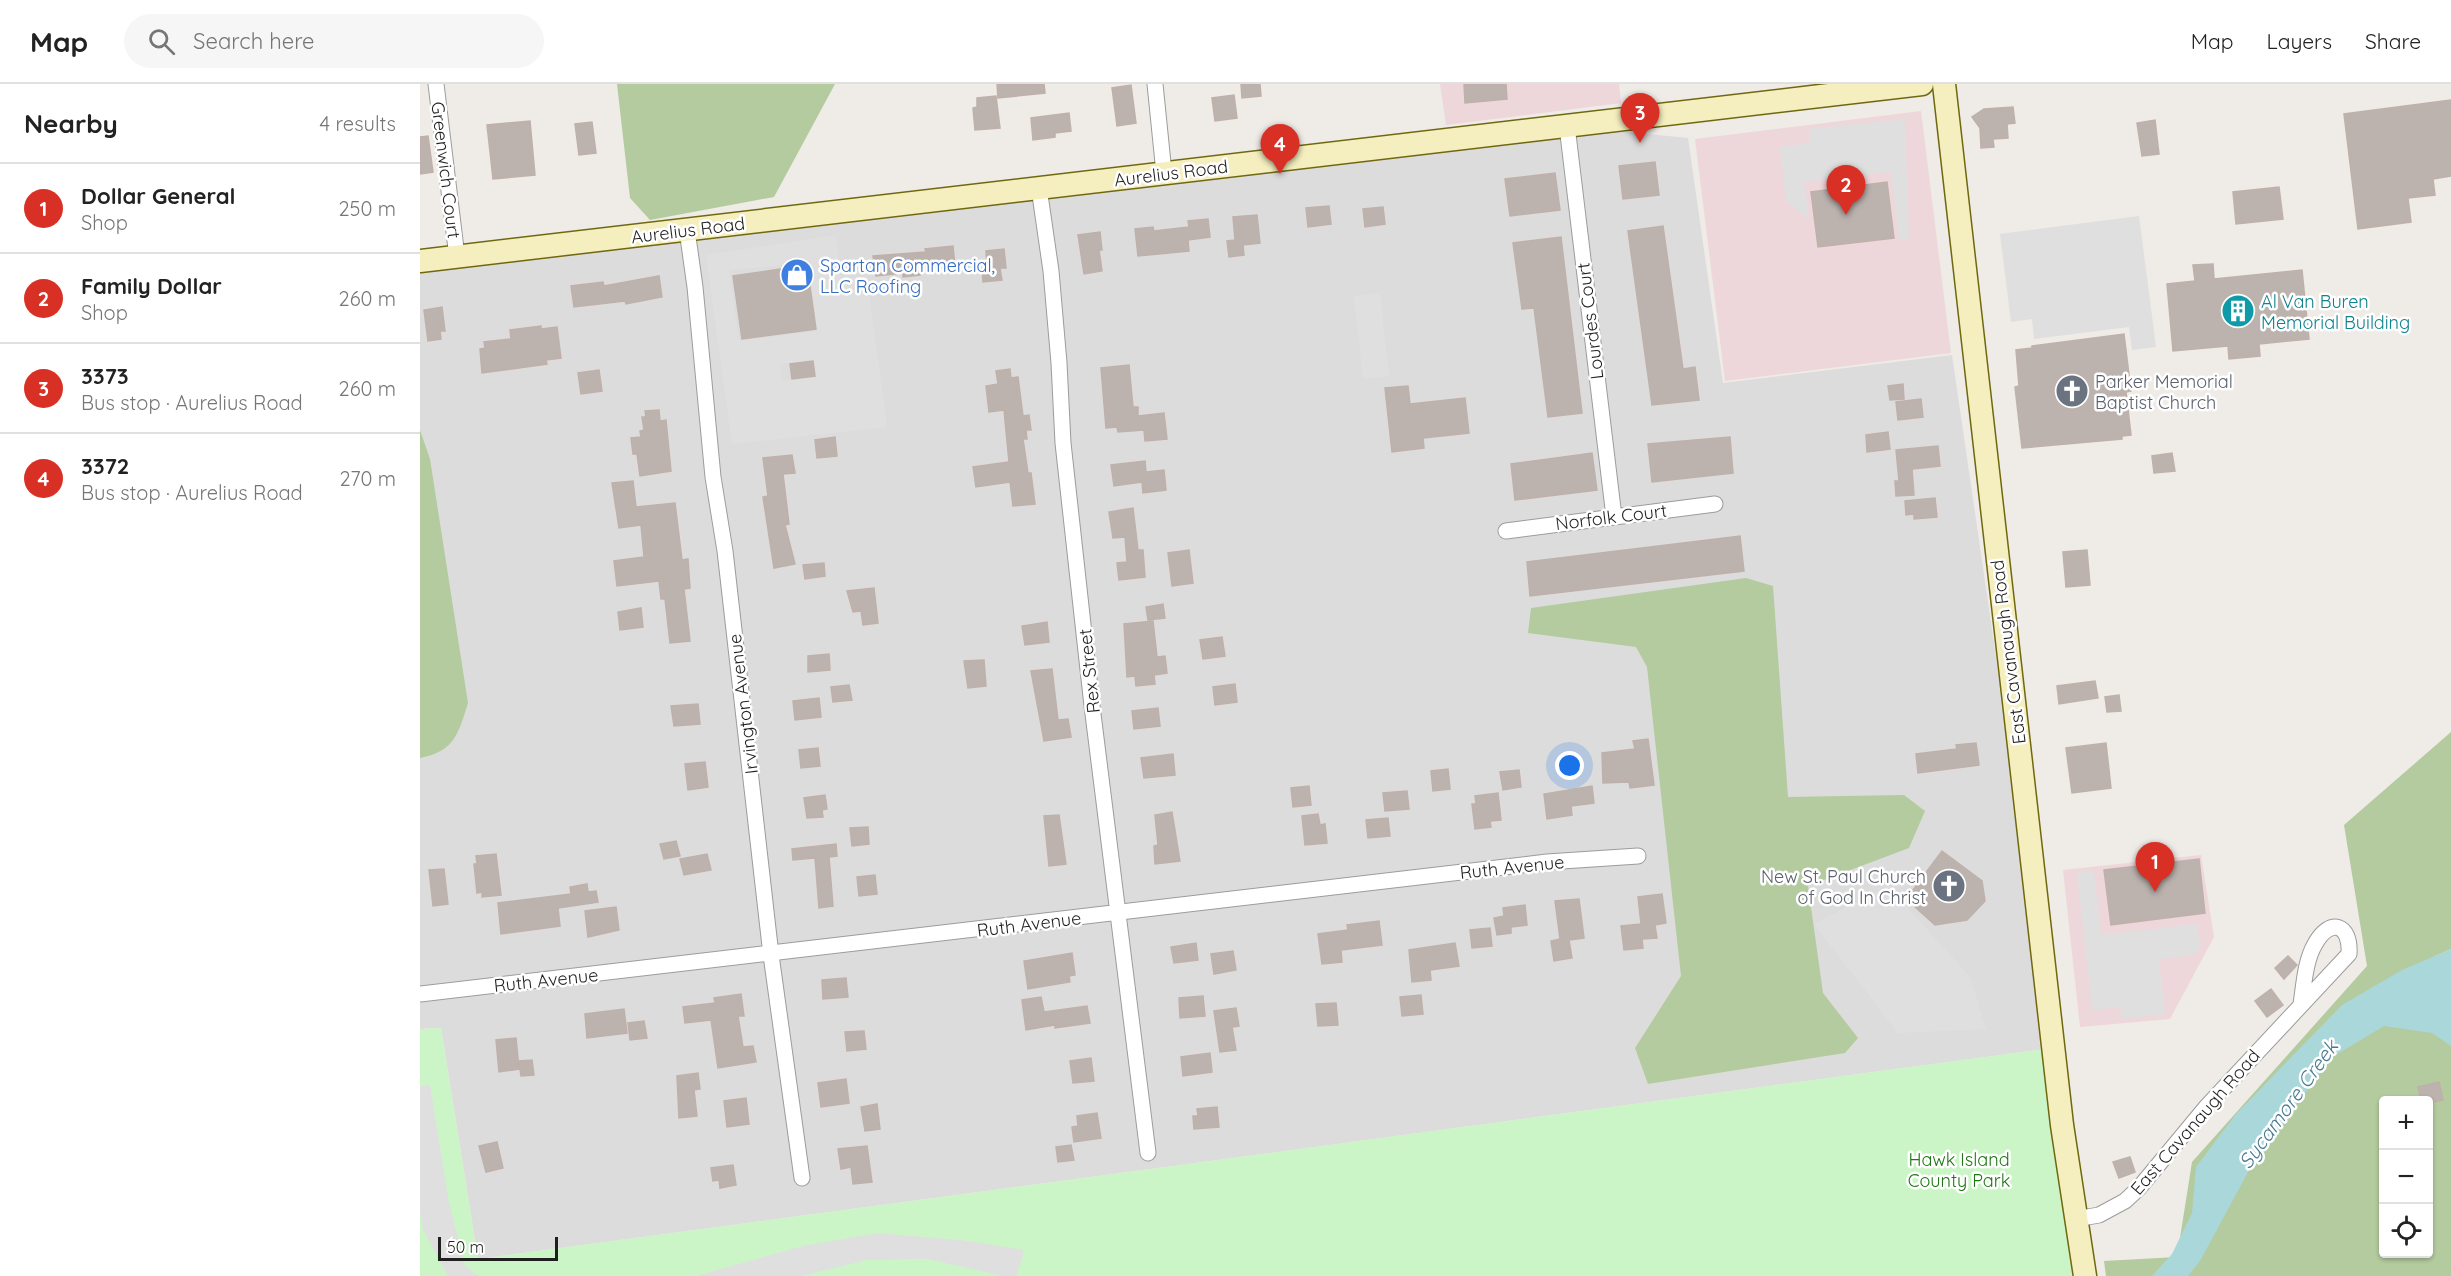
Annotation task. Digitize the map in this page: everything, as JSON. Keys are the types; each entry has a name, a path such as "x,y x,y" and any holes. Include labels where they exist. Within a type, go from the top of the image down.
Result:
{"street":[{"name":"Greenwich Court","path":"436,84 457,257"},
{"path":"1155,84 1164,173"},
{"name":"Aurelius Road","path":"420,261 1922,84"},
{"name":"East Cavanaugh Road","path":"1944,84 2059,1102 2085,1276"},
{"name":"Lourdes Court","path":"1567,126 1614,516"},
{"name":"Rex Street","path":"1040,188 1051,271 1064,443 1092,706 1148,1153"},
{"name":"Irvington Avenue","path":"687,230 695,287 713,477 731,600 771,955 802,1178"},
{"name":"Norfolk Court","path":"1506,531 1715,504"},
{"name":"Ruth Avenue","path":"420,994 771,955 1547,862 1638,856"},
{"name":"East Cavanaugh Road","path":"2076,1219 2099,1215 2125,1201 2139,1188 2206,1106 2349,954 2350,941 2347,932 2333,927 2323,933 2314,945 2306,972 2301,1004"}],"shaded area":[{"path":"1440,84 1619,84 1621,103 1446,125"},
{"path":"1921,111 1951,353 1725,381 1695,139"},
{"path":"1905,119 1909,240 1899,239 1891,172 1804,182 1809,220 1786,201 1780,147 1809,143 1809,129"},
{"path":"1567,126 1688,138 1723,383 1952,355 2053,1048 478,1259 441,1028 420,1029 420,261"},
{"path":"2139,216 2156,347 2132,350 2129,327 2034,339 2032,319 2011,322 2000,234"},
{"path":"836,235 841,279 867,277 887,427 732,444 706,255","holes":["808,263 817,331 739,341 729,270","813,360 816,377 782,381 780,364"]},
{"path":"1380,293 1389,376 1363,379 1354,296"},
{"path":"2201,855 2214,937 2170,1019 2080,1027 2063,870"},
{"path":"2094,871 2101,935 2197,924 2200,948 2194,955 2159,959 2165,1014 2122,1019 2120,1007 2092,1010 2077,873"},
{"path":"1888,886 1970,977 1986,1029 1898,1033 1814,924"},
{"path":"430,1085 449,1203 465,1266 479,1276 448,1276 423,1230 420,1211 420,1086"},
{"path":"877,1233 961,1240 1024,1250 1017,1276 1003,1276 927,1259 867,1260 801,1276 696,1276 803,1246"}],"green space":[{"path":"617,84 835,84 774,197 650,220 630,198"},
{"path":"420,430 430,459 468,703 458,732 448,746 432,755 420,758"},
{"path":"1746,578 1773,586 1788,797 1904,795 1925,811 1909,848 1808,886 1823,993 1858,1038 1845,1053 1648,1084 1635,1048 1681,976 1647,667 1636,647 1528,633 1531,608"},
{"path":"2451,732 2451,949 2435,956 2451,1046 2451,1276 2106,1276 2104,1261 2177,1257 2192,1162 2367,966 2344,825"},
{"name":"Hawk Island County Park","path":"441,1028 478,1259 2053,1048 2082,1276 420,1276 420,1029"}],"water":[{"name":"Sycamore Creek","path":"2451,949 2451,1046 2432,1033 2384,1026 2334,1056 2260,1150 2200,1261 2188,1276 2152,1276 2172,1254 2192,1213 2196,1167 2236,1114 2342,1005 2402,970"}],"building":[{"path":"997,84 1044,84 1045,93 998,98"},
{"path":"1241,84 1260,84 1261,96 1242,98"},
{"path":"1464,84 1506,84 1507,99 1465,103"},
{"path":"1131,85 1136,123 1117,126 1112,88"},
{"path":"1234,95 1237,118 1215,121 1212,98"},
{"path":"996,96 1000,128 975,130 973,108 977,107 977,98"},
{"path":"2451,100 2451,176 2433,179 2435,195 2408,198 2411,222 2358,229 2344,114"},
{"path":"2013,107 2015,123 2007,124 2008,138 1993,139 1994,147 1981,148 1980,128 1972,117 1984,109"},
{"path":"1069,113 1071,131 1055,133 1055,137 1033,140 1031,118"},
{"path":"2155,120 2159,154 2142,156 2137,123"},
{"path":"530,121 535,175 493,179 487,125"},
{"path":"592,122 596,153 579,155 575,124"},
{"path":"428,136 433,172 420,174 420,137"},
{"path":"1655,162 1659,195 1623,199 1619,166"},
{"path":"1555,173 1560,210 1510,216 1505,179"},
{"path":"1887,182 1894,238 1818,247 1811,192"},
{"path":"2279,187 2283,219 2236,224 2233,192"},
{"path":"1329,206 1331,224 1308,227 1306,208"},
{"path":"1383,207 1385,224 1365,227 1363,209"},
{"path":"1257,215 1260,243 1243,245 1244,255 1229,257 1227,241 1235,240 1233,217"},
{"path":"1208,219 1210,237 1188,240 1189,251 1138,256 1135,229 1153,227 1154,231 1189,227 1188,221"},
{"path":"1663,226 1683,369 1695,367 1699,400 1652,405 1628,231"},
{"path":"1100,232 1102,250 1099,250 1102,271 1084,274 1078,235"},
{"path":"1561,237 1582,413 1548,417 1534,308 1522,309 1513,243"},
{"path":"953,246 955,267 920,271 920,275 903,277 903,273 876,276 873,256 926,252 925,249"},
{"path":"1004,249 1006,268 1000,268 1002,280 983,282 982,269 987,269 986,251"},
{"name":"Al Van Buren Memorial Building","path":"2213,264 2214,279 2302,270 2309,339 2259,344 2260,356 2229,359 2228,346 2173,351 2167,284 2195,281 2193,265"},
{"path":"807,265 816,329 742,339 733,276"},
{"path":"659,276 662,297 626,304 625,301 574,307 571,286 603,282 604,286"},
{"path":"442,307 445,331 440,331 441,339 428,341 424,310"},
{"path":"541,326 541,329 557,327 561,358 546,360 547,364 482,373 480,349 485,348 484,342 511,339 510,330"},
{"name":"Parker Memorial Baptist Church","path":"2124,334 2131,391 2126,392 2131,435 2122,436 2122,439 2022,448 2015,387 2019,386 2016,350"},
{"path":"813,361 815,376 792,379 790,364"},
{"path":"1129,365 1133,407 1138,407 1138,416 1164,413 1167,439 1145,441 1144,430 1118,432 1117,427 1106,428 1101,368"},
{"path":"1010,369 1011,378 1018,377 1023,416 1029,415 1031,430 1026,430 1027,439 1023,439 1035,504 1013,506 1010,482 976,487 973,467 1009,462 1004,410 989,412 986,386 998,384 996,371"},
{"path":"599,370 602,391 581,394 578,373"},
{"path":"1903,384 1904,399 1890,400 1888,386"},
{"path":"1408,386 1410,404 1465,398 1469,433 1423,438 1424,448 1392,452 1385,388"},
{"path":"1921,399 1923,417 1898,420 1896,402"},
{"path":"659,410 660,421 666,420 671,471 640,476 637,454 633,454 631,438 641,437 640,431 644,430 642,417 646,417 645,411"},
{"path":"1888,432 1890,449 1867,452 1866,435"},
{"path":"835,437 837,456 817,458 815,440"},
{"path":"1730,437 1733,473 1652,482 1648,444"},
{"path":"1938,446 1940,466 1912,469 1914,495 1896,496 1895,481 1899,481 1896,450"},
{"path":"1592,453 1597,490 1515,500 1511,464"},
{"path":"2172,453 2175,471 2154,473 2152,456"},
{"path":"792,455 795,473 783,474 789,524 785,525 795,564 774,568 763,497 768,496 763,458"},
{"path":"1145,461 1146,472 1164,470 1166,490 1143,493 1142,482 1114,486 1111,465"},
{"path":"633,481 636,507 675,503 682,560 688,559 690,588 684,589 690,641 670,643 665,599 661,599 659,581 617,586 614,561 644,557 641,525 619,528 612,483"},
{"path":"1935,498 1937,517 1914,519 1914,514 1906,515 1905,501"},
{"path":"1133,508 1138,550 1143,550 1145,577 1119,580 1117,563 1127,562 1125,537 1113,538 1109,512"},
{"path":"1740,536 1744,571 1530,596 1527,562"},
{"path":"1189,550 1193,583 1172,586 1168,553"},
{"path":"2087,550 2090,585 2066,587 2063,552"},
{"path":"824,563 825,576 805,579 803,565"},
{"path":"874,588 878,623 863,625 861,611 853,612 847,591"},
{"path":"1163,604 1165,618 1148,620 1146,607"},
{"path":"641,608 643,627 620,630 618,612"},
{"path":"1153,621 1157,657 1165,656 1167,673 1154,675 1155,684 1136,686 1135,676 1127,677 1124,624"},
{"path":"1047,622 1049,642 1025,645 1022,626"},
{"path":"1222,637 1225,656 1203,659 1200,640"},
{"path":"829,654 830,670 808,672 808,656"},
{"path":"984,660 986,686 968,688 964,661"},
{"path":"1052,669 1058,720 1068,719 1071,737 1044,741 1031,671"},
{"path":"2095,681 2098,698 2059,704 2057,686"},
{"path":"1235,684 1237,702 1215,705 1213,687"},
{"path":"849,685 852,700 833,702 831,687"},
{"path":"2119,695 2121,711 2107,712 2105,697"},
{"path":"819,698 821,717 795,720 793,701"},
{"path":"698,704 700,724 674,726 671,706"},
{"path":"1158,708 1160,726 1134,729 1132,711"},
{"path":"1648,739 1654,785 1630,788 1629,782 1603,783 1602,753 1635,749 1633,741"},
{"path":"1976,743 1979,765 1918,773 1916,754 1957,749 1956,745"},
{"path":"2106,743 2111,788 2072,793 2066,748"},
{"path":"818,748 820,766 801,768 799,750"},
{"path":"1173,754 1175,775 1144,778 1141,758"},
{"path":"705,762 708,787 688,790 685,764"},
{"path":"1448,769 1450,789 1433,791 1431,771"},
{"path":"1519,770 1521,787 1503,790 1500,772"},
{"path":"1309,786 1311,805 1293,807 1291,788"},
{"path":"1592,786 1594,803 1571,806 1572,815 1547,819 1544,794"},
{"path":"1407,791 1409,809 1385,811 1383,793"},
{"path":"1498,793 1501,820 1490,821 1491,827 1475,829 1472,804 1476,804 1475,796"},
{"path":"825,795 827,809 822,810 823,817 807,818 804,798"},
{"path":"1172,812 1180,861 1155,864 1154,846 1158,845 1155,815"},
{"path":"1318,814 1320,825 1325,824 1327,843 1305,845 1302,816"},
{"path":"1059,815 1066,864 1049,866 1044,816"},
{"path":"1388,818 1390,836 1368,838 1366,820"},
{"path":"868,827 869,844 852,846 850,828"},
{"path":"676,841 680,856 664,859 660,844"},
{"path":"836,844 837,856 829,857 833,906 819,908 815,858 793,860 792,849"},
{"name":"New St. Paul Church of God In Christ","path":"1942,851 1982,881 1985,901 1967,920 1935,925 1915,907 1913,890"},
{"path":"496,854 501,895 482,897 482,892 477,893 474,864 477,864 476,856"},
{"path":"707,854 711,870 684,875 680,859"},
{"path":"2199,859 2205,913 2111,925 2104,870"},
{"path":"444,869 448,904 433,906 429,870"},
{"path":"875,875 877,894 859,896 857,877"},
{"path":"587,884 588,892 596,891 598,902 558,908 560,926 501,934 498,903 571,894 570,887"},
{"path":"1662,894 1666,923 1655,925 1657,938 1642,939 1643,948 1624,950 1621,926 1641,924 1638,897"},
{"path":"1579,899 1584,938 1569,940 1572,958 1554,961 1551,941 1560,939 1555,901"},
{"path":"1525,905 1527,925 1511,927 1511,933 1497,935 1494,918 1504,916 1503,908"},
{"path":"616,907 619,930 588,937 585,911"},
{"path":"1379,921 1382,945 1341,950 1342,962 1322,964 1318,934 1348,930 1347,925"},
{"path":"1490,928 1492,946 1472,948 1470,930"},
{"path":"1196,943 1198,960 1174,963 1171,947"},
{"path":"1455,943 1459,966 1430,970 1431,980 1412,982 1409,950"},
{"path":"1233,951 1236,970 1214,974 1211,954"},
{"path":"1072,953 1075,975 1069,976 1070,982 1028,989 1024,961"},
{"path":"2288,956 2297,965 2284,979 2275,968"},
{"path":"846,978 848,997 823,999 822,980"},
{"path":"2271,989 2283,1005 2267,1017 2255,1001"},
{"path":"741,994 744,1016 738,1016 743,1047 753,1046 756,1062 718,1068 711,1020 685,1023 683,1007 715,1003 714,998"},
{"path":"1421,995 1423,1014 1402,1016 1400,997"},
{"path":"1203,996 1205,1016 1180,1018 1179,998"},
{"path":"1041,997 1044,1012 1087,1006 1090,1023 1055,1028 1055,1025 1026,1030 1022,1000"},
{"path":"1336,1003 1338,1025 1318,1026 1316,1004"},
{"path":"1236,1008 1239,1026 1232,1027 1236,1050 1220,1052 1214,1011"},
{"path":"624,1009 627,1033 587,1038 585,1014"},
{"path":"644,1021 647,1038 630,1040 628,1023"},
{"path":"864,1031 866,1049 847,1051 845,1032"},
{"path":"516,1038 519,1069 499,1072 496,1040"},
{"path":"1210,1053 1212,1072 1183,1076 1181,1057"},
{"path":"1091,1058 1094,1081 1073,1083 1070,1061"},
{"path":"532,1060 534,1075 521,1076 519,1061"},
{"path":"698,1073 700,1089 694,1090 697,1116 679,1118 677,1076"},
{"path":"846,1079 849,1103 821,1107 818,1083"},
{"path":"2439,1082 2443,1100 2433,1102 2433,1096 2420,1096 2418,1087"},
{"path":"746,1098 749,1124 727,1127 724,1101"},
{"path":"877,1104 880,1129 865,1131 861,1107"},
{"path":"1217,1107 1219,1127 1194,1129 1193,1116 1198,1116 1197,1109"},
{"path":"1097,1113 1101,1138 1074,1142 1072,1127 1078,1126 1077,1116"},
{"path":"497,1142 503,1168 486,1172 479,1146"},
{"path":"1071,1145 1074,1160 1058,1162 1056,1147"},
{"path":"867,1146 872,1182 853,1184 851,1167 841,1169 838,1149"},
{"path":"2130,1157 2135,1172 2119,1178 2113,1162"},
{"path":"733,1165 736,1185 720,1188 719,1180 713,1181 711,1168"}],"place":[{"name":"3373","path":"1640,143"},
{"name":"3372","path":"1280,174"},
{"name":"Family Dollar","path":"1846,215"},
{"name":"Spartan Commercial, LLC Roofing","path":"797,275"},
{"name":"Al Van Buren Memorial Building","path":"2238,311"},
{"name":"Parker Memorial Baptist Church","path":"2072,391"},
{"name":"New St. Paul Church of God In Christ","path":"1949,886"},
{"name":"Dollar General","path":"2155,892"}]}
